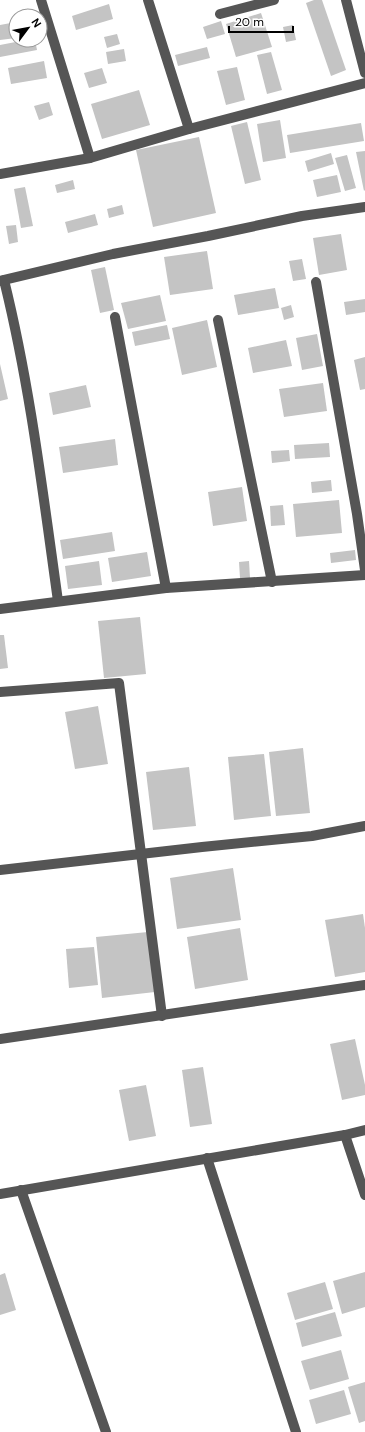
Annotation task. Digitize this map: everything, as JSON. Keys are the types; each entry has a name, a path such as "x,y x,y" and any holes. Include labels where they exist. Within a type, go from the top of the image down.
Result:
{"street":[{"path":"41,0 90,158"},
{"path":"148,0 189,129"},
{"path":"220,14 274,0"},
{"path":"346,0 365,73"},
{"path":"0,174 90,158 189,129 365,83"},
{"path":"58,601 17,330 2,280 113,254 302,216 365,207"},
{"path":"316,282 357,514 365,570"},
{"path":"115,317 166,588"},
{"path":"218,320 272,582"},
{"path":"0,609 166,588 365,575"},
{"path":"0,692 119,683 162,1016"},
{"path":"0,870 312,836 365,826"},
{"path":"0,1039 365,985"},
{"path":"0,1194 345,1135 365,1130"},
{"path":"345,1135 365,1195"},
{"path":"207,1158 296,1432"},
{"path":"20,1190 106,1432"}],"building":[{"path":"314,0 322,0 346,70 331,76 306,3"},
{"path":"109,4 113,19 76,30 72,16"},
{"path":"261,13 272,47 236,57 226,24"},
{"path":"221,21 225,34 207,39 203,27"},
{"path":"8,24 8,39 0,40 0,25"},
{"path":"293,25 296,40 286,42 283,27"},
{"path":"117,34 120,44 107,48 104,37"},
{"path":"8,43 8,48 37,48 37,50 0,57 0,45"},
{"path":"207,47 210,58 178,66 175,55"},
{"path":"124,49 126,61 108,64 106,52"},
{"path":"271,52 282,90 267,94 257,55"},
{"path":"44,61 47,78 11,84 8,68"},
{"path":"237,67 245,100 226,105 217,71"},
{"path":"102,68 107,83 89,88 84,73"},
{"path":"139,90 150,125 102,139 91,104"},
{"path":"49,102 53,115 39,120 34,106"},
{"path":"280,120 286,158 263,162 257,124"},
{"path":"247,122 261,180 245,184 231,126"},
{"path":"361,123 364,141 290,153 287,135"},
{"path":"199,137 216,213 153,227 136,150"},
{"path":"365,151 365,190 364,191 356,152"},
{"path":"331,153 334,164 308,172 305,161"},
{"path":"347,155 356,188 345,191 335,158"},
{"path":"337,175 341,192 317,197 313,180"},
{"path":"73,180 75,189 57,193 55,185"},
{"path":"25,187 33,226 21,228 14,189"},
{"path":"122,205 124,214 109,218 107,209"},
{"path":"95,214 98,225 68,233 65,222"},
{"path":"16,225 18,242 9,244 6,226"},
{"path":"341,234 347,270 319,275 313,238"},
{"path":"207,251 213,289 170,295 164,257"},
{"path":"302,259 306,279 293,281 289,261"},
{"path":"105,267 114,310 100,313 91,270"},
{"path":"275,288 279,308 238,315 234,295"},
{"path":"160,295 166,321 128,329 121,303"},
{"path":"365,299 365,312 346,315 344,302"},
{"path":"291,305 294,317 284,320 281,308"},
{"path":"207,320 217,367 182,375 172,328"},
{"path":"167,325 170,339 135,346 132,332"},
{"path":"317,334 323,366 302,370 296,338"},
{"path":"286,340 292,366 253,373 248,348"},
{"path":"365,357 365,389 360,390 354,360"},
{"path":"0,364 8,399 0,401"},
{"path":"323,383 327,411 284,417 279,389"},
{"path":"86,385 91,407 53,415 49,393"},
{"path":"115,439 118,465 63,473 59,447"},
{"path":"329,443 330,457 295,459 294,445"},
{"path":"289,450 290,461 272,463 271,451"},
{"path":"331,480 332,491 312,493 311,482"},
{"path":"242,487 247,521 213,526 208,492"},
{"path":"339,500 342,533 296,537 293,504"},
{"path":"283,505 285,525 271,526 270,506"},
{"path":"112,532 115,551 63,559 60,540"},
{"path":"355,550 356,560 331,563 330,553"},
{"path":"147,552 151,576 112,582 108,558"},
{"path":"99,561 102,585 68,589 65,566"},
{"path":"249,561 250,578 240,578 239,562"},
{"path":"140,617 146,674 104,678 98,621"},
{"path":"0,635 4,635 8,668 0,669"},
{"path":"98,706 108,764 75,769 65,712"},
{"path":"303,748 310,813 276,816 269,752"},
{"path":"264,754 271,816 234,820 228,757"},
{"path":"189,767 196,826 153,830 146,772"},
{"path":"233,868 241,920 177,929 170,878"},
{"path":"363,914 365,928 365,972 335,977 325,920"},
{"path":"240,928 248,980 195,989 187,937"},
{"path":"148,932 155,992 102,998 96,937"},
{"path":"94,947 98,985 69,988 66,949"},
{"path":"355,1039 365,1085 365,1095 342,1100 330,1044"},
{"path":"203,1067 212,1124 190,1127 182,1070"},
{"path":"146,1085 156,1136 129,1141 119,1090"},
{"path":"365,1272 365,1307 342,1314 333,1281"},
{"path":"5,1273 16,1310 0,1315 0,1275"},
{"path":"325,1282 333,1309 295,1320 287,1293"},
{"path":"335,1312 342,1336 302,1347 296,1323"},
{"path":"341,1350 349,1379 310,1390 301,1361"},
{"path":"365,1382 365,1421 359,1423 348,1387"},
{"path":"344,1390 351,1414 316,1424 309,1400"}]}
